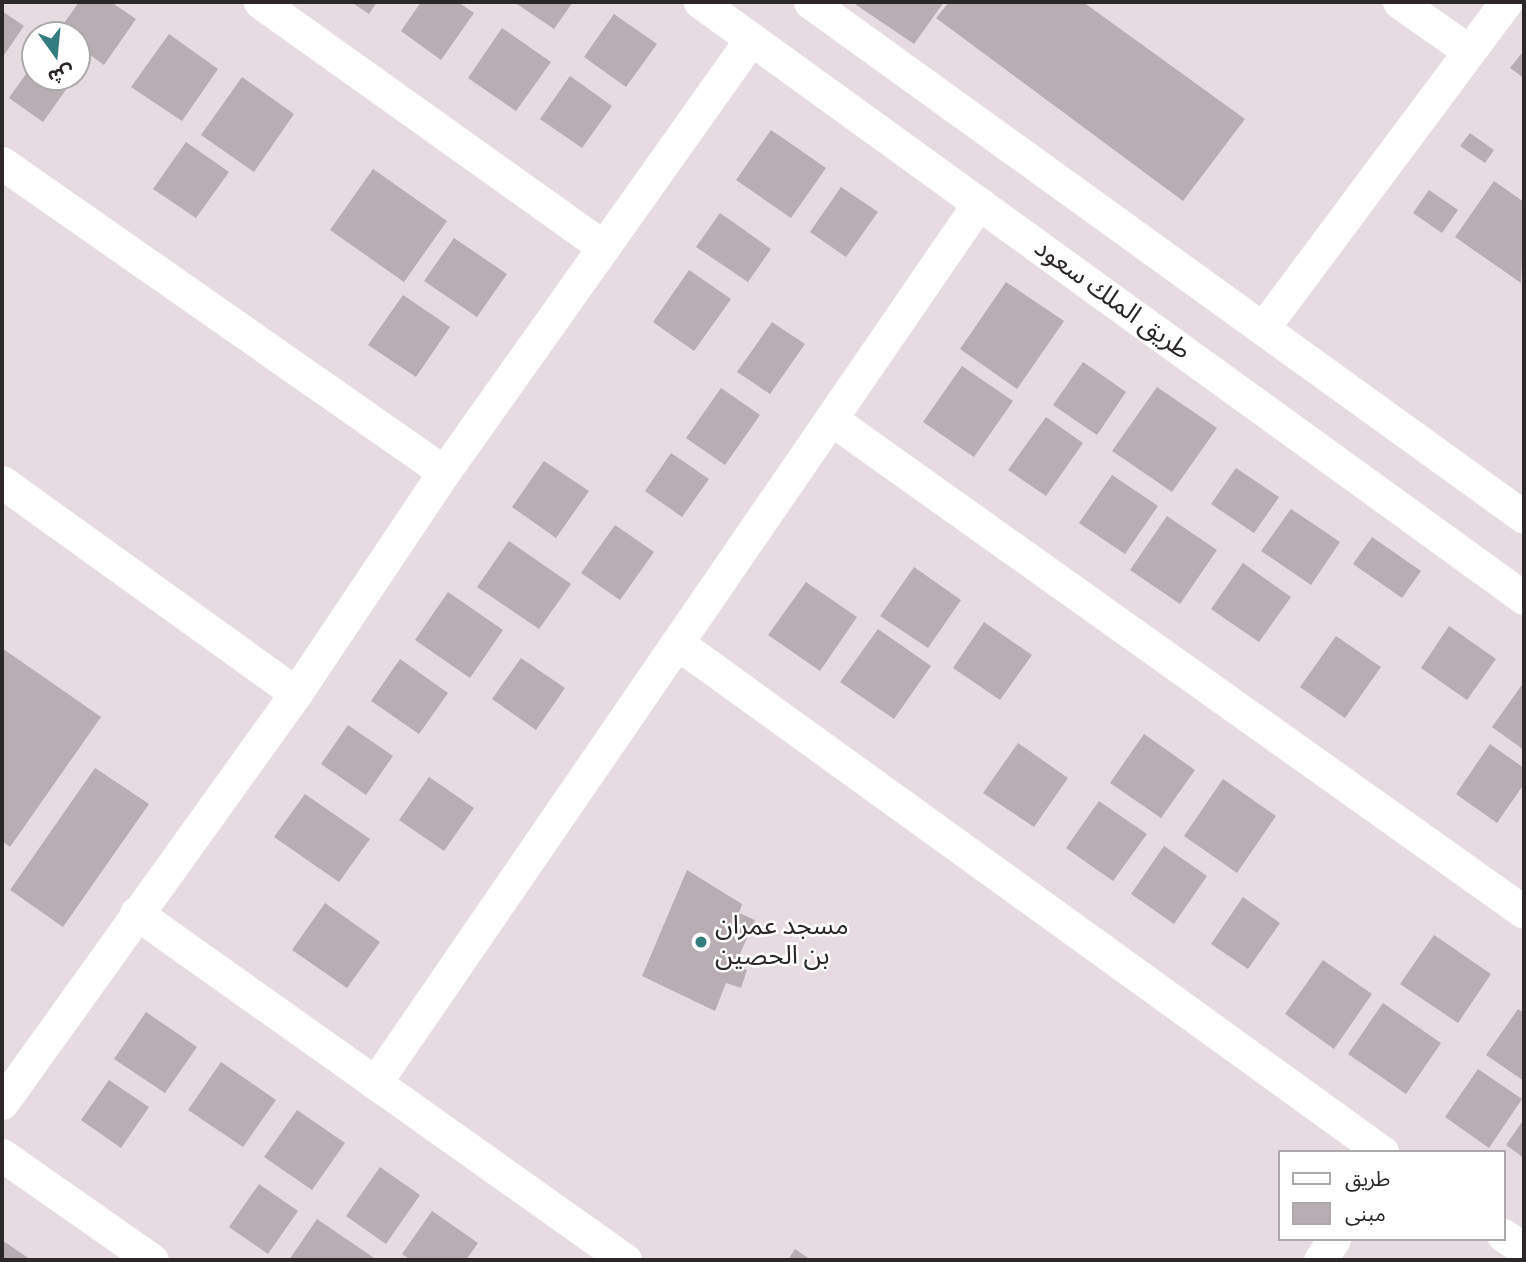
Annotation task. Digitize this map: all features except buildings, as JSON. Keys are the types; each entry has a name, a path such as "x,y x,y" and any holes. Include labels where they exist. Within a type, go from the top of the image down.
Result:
{"street":[{"path":"260,2 604,247"},
{"name":"طريق الملك سعود","path":"700,2 1524,598"},
{"path":"810,2 1524,517"},
{"path":"1399,2 1469,51"},
{"path":"1263,328 1506,2"},
{"path":"2,1103 296,693 444,472 751,38"},
{"path":"2,163 444,472"},
{"path":"375,1083 979,203"},
{"path":"831,419 1524,912"},
{"path":"2,482 296,693"},
{"path":"677,643 1379,1150"},
{"path":"136,913 625,1260"},
{"path":"2,1155 152,1260"},
{"path":"1505,1236 1524,1250"},
{"path":"1320,1260 1333,1241"}],"place":[{"name":"مسجد عمران بن الحصين","path":"701,942"}]}
